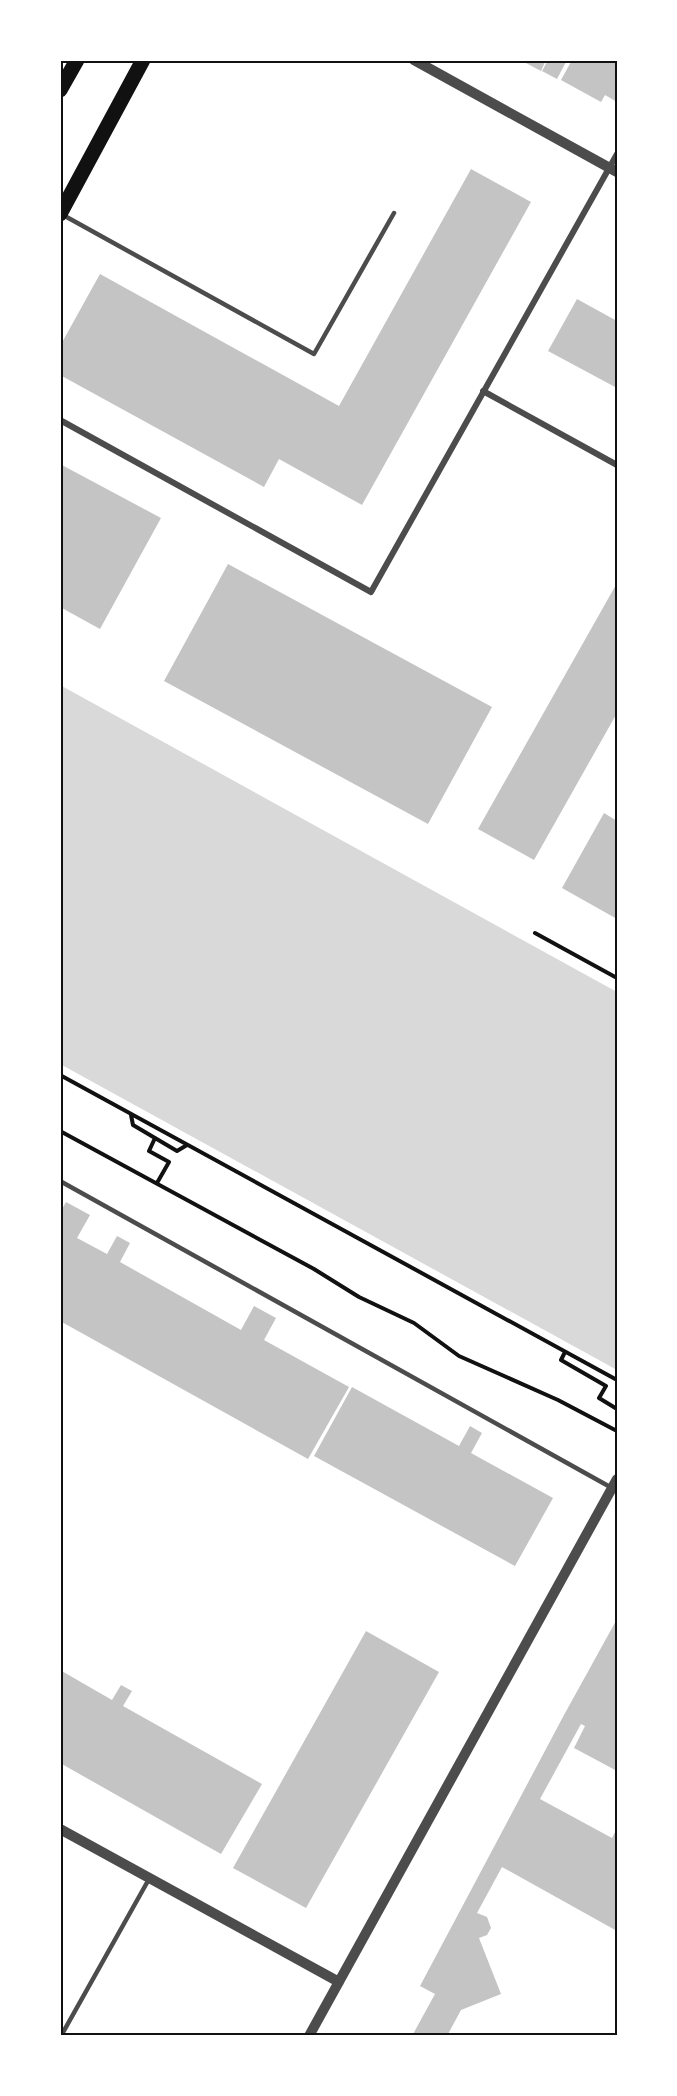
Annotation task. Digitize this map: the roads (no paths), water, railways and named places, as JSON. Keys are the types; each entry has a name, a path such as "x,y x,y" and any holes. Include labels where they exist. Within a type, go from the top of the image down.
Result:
{"main road":[{"path":"60,90 76,60"},
{"path":"60,214 143,60"}],"street":[{"path":"414,60 613,170"},
{"path":"60,420 371,592 483,391 613,170 617,154"},
{"path":"483,391 617,465"},
{"path":"309,2036 614,1484"},
{"path":"60,1829 339,1982"}],"lane":[{"path":"60,214 314,354 394,213"},
{"path":"60,1181 614,1484"},
{"path":"61,2036 149,1878"}]}
